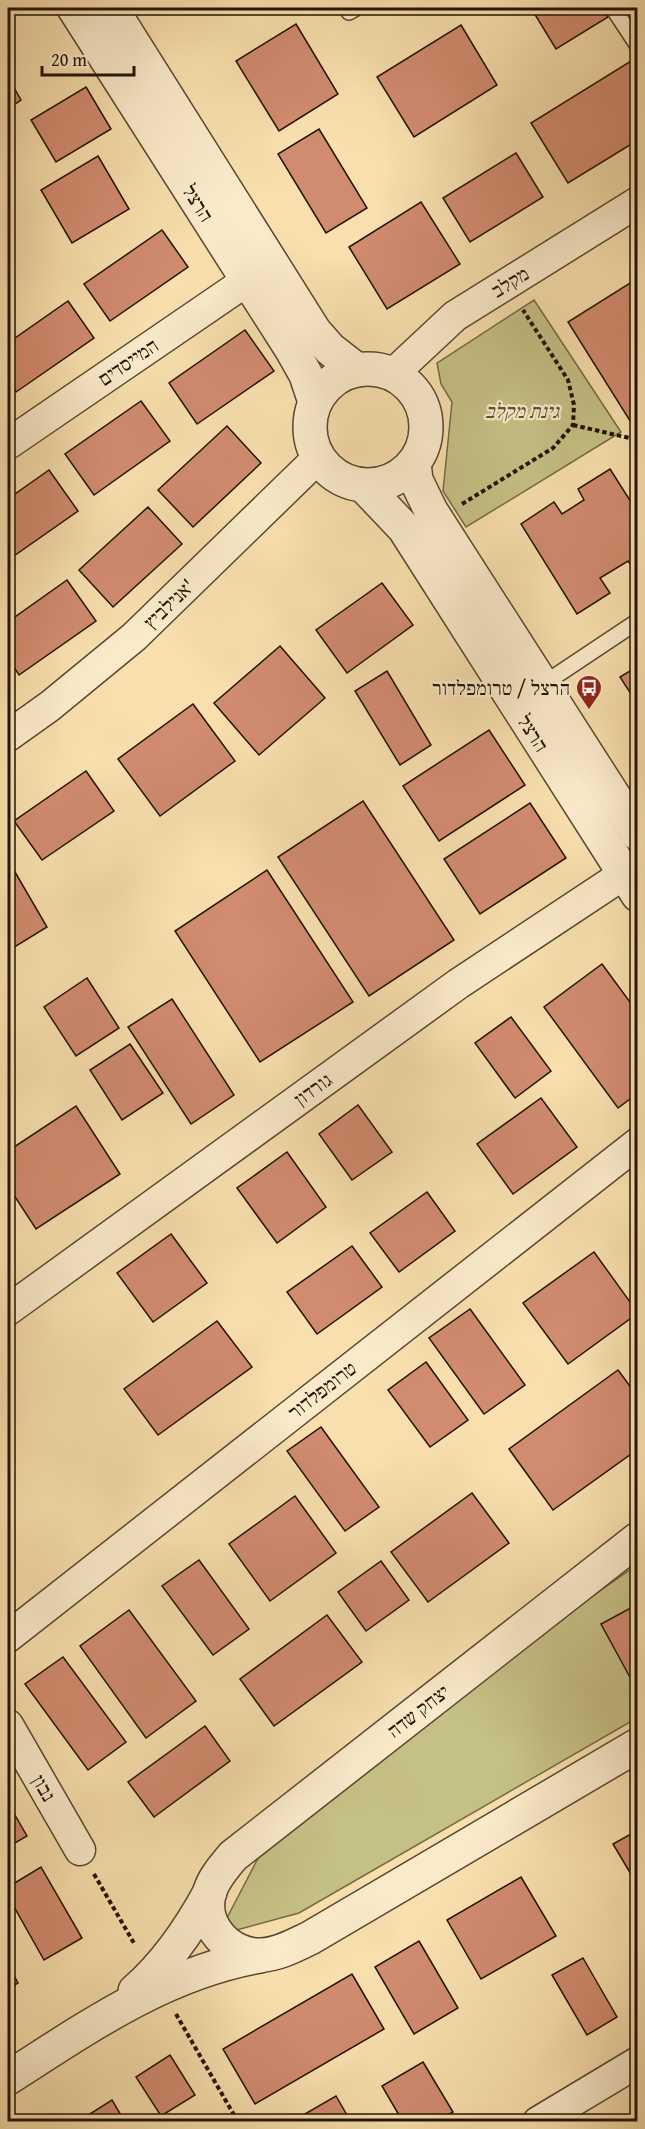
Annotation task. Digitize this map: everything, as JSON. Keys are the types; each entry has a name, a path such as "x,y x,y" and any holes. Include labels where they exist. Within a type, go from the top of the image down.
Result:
{"street":[{"name":"הרצל","path":"74,8 292,350 306,375 315,402"},
{"name":"הרצל","path":"111,8 315,332 330,349 357,370"},
{"name":"מקלב","path":"393,374 455,316 638,202"},
{"name":"המייסדים","path":"8,444 248,280"},
{"path":"372,369 393,374 413,389 423,406 427,426 424,446 414,463 399,477 381,484 364,486 347,482 331,472 318,458 311,440 310,421 315,402 326,387 340,376 357,370 372,369"},
{"name":"אנילביץ'","path":"8,736 50,706 134,637 318,458"},
{"name":"הרצל","path":"414,463 421,494 436,520 542,685 628,807 638,834"},
{"name":"הרצל","path":"364,486 404,528 631,885"},
{"name":"גורדון","path":"8,1310 458,984 631,885"},
{"name":"טרומפלדור","path":"8,1637 638,1143"},
{"name":"יצחק שדה","path":"114,2011 152,1976 191,1926 232,1856 638,1539"},
{"name":"נבון","path":"8,1725 80,1850"},
{"name":"יצחק שדה","path":"8,2078 114,2011 185,1976 235,1960 281,1951 310,1938 638,1744"},
{"name":"יצחק שדה","path":"210,1892 208,1909 213,1927 226,1944 242,1953 262,1955"},
{"path":"538,2121 638,2062"}],"lane":[{"path":"613,8 638,46"},
{"path":"542,685 638,621"}],"path":[{"path":"436,520 553,448 573,425 574,405 568,380 507,284"},
{"path":"573,425 638,440"}],"green space":[{"name":"גינת מקלב","path":"534,300 621,432 466,527 443,491 452,402 441,384 437,363"},
{"path":"637,1565 637,1718 299,1913 218,1935 267,1841 518,1648"}],"building":[{"path":"531,8 602,8 608,17 556,49"},
{"path":"296,24 338,94 279,131 236,61"},
{"path":"461,25 497,85 414,137 377,77"},
{"path":"631,61 638,72 638,140 568,183 531,123"},
{"path":"8,77 21,100 8,109"},
{"path":"86,87 111,129 56,162 31,120"},
{"path":"319,129 367,208 326,233 278,154"},
{"path":"516,153 543,197 470,242 443,198"},
{"path":"98,156 129,209 72,243 41,190"},
{"path":"421,202 460,264 387,309 349,247"},
{"path":"162,230 188,267 110,321 84,284"},
{"path":"638,278 638,420 632,424 568,322"},
{"path":"68,301 94,338 16,392 8,379 8,343"},
{"path":"245,330 274,371 197,424 169,383"},
{"path":"141,401 170,441 94,495 65,454"},
{"path":"227,426 261,463 193,527 158,490"},
{"path":"610,469 638,513 638,574 628,561 600,578 610,593 577,614 521,524 554,502 562,514 584,500 578,489"},
{"path":"49,470 78,511 8,560 8,499"},
{"path":"148,507 182,544 113,607 79,570"},
{"path":"67,580 96,621 19,675 8,658 8,622"},
{"path":"382,583 413,625 347,673 316,630"},
{"path":"280,646 325,698 259,755 214,703"},
{"path":"638,666 638,705 620,677"},
{"path":"387,671 431,745 400,765 355,691"},
{"path":"193,704 235,761 160,816 118,759"},
{"path":"489,730 525,785 439,841 403,786"},
{"path":"86,771 114,811 42,860 14,821"},
{"path":"363,801 454,940 369,996 278,857"},
{"path":"530,803 566,858 480,914 444,859"},
{"path":"8,860 47,927 8,951"},
{"path":"267,870 353,1002 260,1062 175,931"},
{"path":"602,964 638,1013 638,1093 618,1108 544,1007"},
{"path":"87,978 119,1028 76,1056 44,1007"},
{"path":"172,999 234,1095 191,1124 128,1027"},
{"path":"511,1017 551,1071 515,1098 475,1043"},
{"path":"130,1044 163,1093 122,1120 90,1070"},
{"path":"541,1098 577,1147 513,1194 477,1144"},
{"path":"358,1105 392,1152 352,1180 319,1134"},
{"path":"76,1106 120,1174 36,1229 8,1186 8,1151"},
{"path":"287,1152 326,1207 277,1243 237,1188"},
{"path":"427,1192 455,1231 399,1272 370,1233"},
{"path":"171,1234 207,1283 153,1322 117,1273"},
{"path":"352,1246 382,1287 317,1334 287,1292"},
{"path":"594,1252 638,1313 568,1364 523,1303"},
{"path":"470,1309 525,1385 484,1414 429,1338"},
{"path":"217,1321 252,1367 158,1435 124,1389"},
{"path":"426,1362 468,1420 430,1447 388,1390"},
{"path":"618,1370 638,1397 638,1449 553,1510 509,1449"},
{"path":"321,1427 379,1507 345,1531 287,1451"},
{"path":"472,1493 509,1543 428,1602 391,1552"},
{"path":"295,1496 336,1553 270,1601 229,1544"},
{"path":"199,1560 249,1629 213,1655 162,1586"},
{"path":"381,1561 409,1600 366,1631 338,1592"},
{"path":"638,1604 638,1692 601,1624"},
{"path":"129,1610 196,1701 146,1738 80,1646"},
{"path":"327,1615 362,1662 274,1726 240,1679"},
{"path":"63,1657 126,1742 88,1770 25,1684"},
{"path":"205,1726 230,1761 154,1817 128,1782"},
{"path":"8,1803 27,1836 8,1847"},
{"path":"638,1830 638,1886 613,1844"},
{"path":"41,1867 82,1938 44,1960 8,1896 8,1887"},
{"path":"521,1877 556,1936 481,1979 447,1920"},
{"path":"419,1941 458,2008 414,2034 375,1967"},
{"path":"583,1958 617,2017 587,2035 552,1975"},
{"path":"8,1964 18,1983 8,1989"},
{"path":"352,1974 384,2029 255,2104 223,2049"},
{"path":"170,2055 195,2095 161,2116 136,2077"},
{"path":"423,2062 453,2112 436,2122 403,2122 382,2086"},
{"path":"336,2096 351,2122 291,2122"},
{"path":"112,2100 125,2122 77,2122"},
{"path":"580,2115 584,2122 570,2122"}],"place":[{"name":"הרצל / טרומפלדור","path":"589,711"}]}
